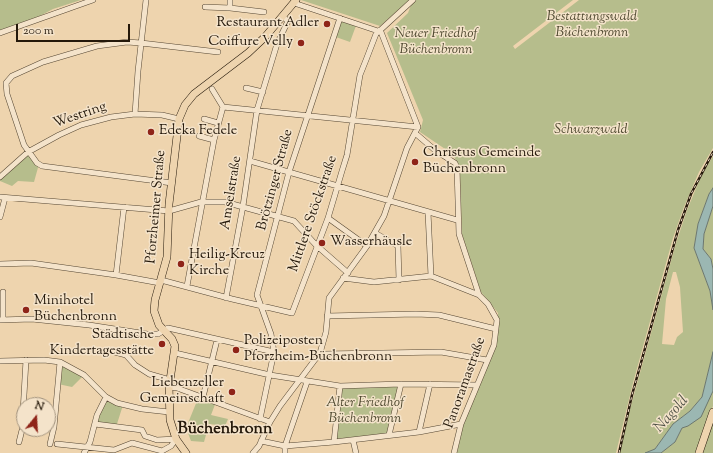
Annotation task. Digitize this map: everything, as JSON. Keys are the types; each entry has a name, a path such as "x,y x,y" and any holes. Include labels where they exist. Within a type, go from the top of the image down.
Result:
{"main road":[{"name":"Pforzheimer Straße","path":"175,353 173,342 163,331 154,311 155,300 167,257 169,211 179,119 185,105 194,94 248,53 265,37 295,1"},
{"path":"175,353 170,383 169,412 171,426 176,439 186,453"},
{"path":"699,453 713,412"}],"street":[{"path":"0,33 94,0"},
{"path":"135,114 146,0"},
{"path":"230,0 230,8"},
{"path":"379,30 413,0"},
{"path":"253,453 261,441 270,422 320,353 326,332 329,298 375,234 389,201 407,148 418,127 382,34 379,30 340,18 295,1"},
{"path":"205,7 264,12"},
{"name":"Amselstraße","path":"226,298 243,206 257,110 277,44 288,21 283,17"},
{"name":"Brötzinger Straße","path":"260,419 274,352 271,334 257,294 279,216 289,172 340,18"},
{"name":"Mittlere Stöckstraße","path":"261,307 292,313 316,245 328,218 338,186 347,155 360,75 376,34 379,30"},
{"path":"172,183 42,166 37,163 24,145 6,87 12,76 43,62 97,46 127,42 218,52"},
{"path":"246,88 263,92"},
{"path":"187,286 214,140 223,107 212,89"},
{"path":"223,107 418,127"},
{"name":"Westring","path":"0,177 28,152 59,134 82,125 111,117 135,114 162,115 179,119"},
{"path":"204,119 218,123"},
{"name":"Panoramastraße","path":"415,133 436,151 455,163 459,175 457,220 459,234 479,295 488,304 497,320 495,340 461,424 454,453"},
{"path":"199,136 214,140"},
{"path":"250,161 457,220"},
{"path":"0,217 3,198 169,211 202,202 225,202 294,220 316,245 348,273"},
{"path":"116,275 124,207"},
{"path":"428,212 431,276"},
{"path":"328,218 367,246"},
{"path":"375,234 398,246 399,280"},
{"path":"0,264 31,263 161,281 187,286 261,307"},
{"path":"343,278 374,282 431,276 479,295"},
{"path":"3,292 1,320 32,319 147,334 158,334 168,328 274,352"},
{"path":"327,316 416,314 439,315 496,329"},
{"path":"203,397 217,340"},
{"path":"107,350 126,355 135,365 149,374 203,397 270,422"},
{"path":"320,353 441,352 487,360"},
{"path":"175,353 299,381 340,386 401,384 477,385"},
{"path":"0,361 26,360 60,362 84,375 106,397 117,403 130,407 169,412"},
{"path":"19,442 22,430 26,360"},
{"path":"50,444 54,427 60,362"},
{"path":"285,453 285,446 307,382"},
{"path":"389,435 401,384"},
{"path":"419,432 430,384"},
{"path":"334,442 340,386"},
{"path":"84,453 88,447 97,415 106,397"},
{"path":"95,424 142,430 145,436 157,440 176,439"},
{"path":"261,441 285,446 334,442 419,432 461,424"},
{"path":"57,444 114,450 132,443 162,451 171,446 176,439"},
{"path":"353,440 356,453"}],"green space":[{"path":"0,0 81,0 53,9 38,17 0,31"},
{"path":"301,0 410,0 380,26"},
{"name":"Schwarzwald","path":"416,0 573,0 513,46 515,49 579,0 713,0 713,148 699,172 673,238 633,383 616,453 457,453 463,423 497,338 498,313 481,292 462,234 460,173 464,172 451,153 420,132 423,120 387,33 408,13 411,5"},
{"path":"340,18 357,23 350,42 333,36"},
{"path":"28,152 39,164 34,182 18,181 12,186 0,181 0,177"},
{"path":"713,156 713,188 709,194 698,224 694,248 710,291 713,310 713,352 702,397 690,411 673,424 655,449 645,453 620,453 630,409 676,243 687,210 702,174","holes":["673,272 676,272 680,287 683,332 677,337 674,345 662,344 666,299"]},
{"path":"713,206 713,269 711,259 703,249 704,234"},
{"path":"60,362 84,375 72,387 58,384"},
{"name":"Alter Friedhof Büchenbronn","path":"399,386 388,434 336,439 341,388"},
{"path":"713,391 713,406 696,453 661,453 675,442 682,428 688,426 711,396"},
{"path":"199,396 216,402 211,415 228,419 225,426 209,424 204,442 191,441 186,428"},
{"path":"106,397 123,405 116,427 95,424"},
{"path":"713,421 713,453 703,453"}],"water":[{"path":"713,188 713,206 704,234 703,249 711,259 713,269 713,310 710,291 694,248 698,224 709,194"},
{"path":"713,352 713,391 701,417 688,426 682,428 675,442 661,453 645,453 655,449 673,424 690,411 702,397"}],"railway":[{"path":"619,453 632,395 678,230 691,194 713,152"}],"place":[{"name":"Restaurant Adler","path":"327,24"},
{"name":"Coiffure Velly","path":"301,43"},
{"name":"Edeka Fedele","path":"151,132"},
{"name":"Christus Gemeinde Büchenbronn","path":"415,162"},
{"name":"Wasserhäusle","path":"322,243"},
{"name":"Heilig-Kreuz Kirche","path":"181,264"},
{"name":"Minihotel Büchenbronn","path":"26,310"},
{"name":"Städtische Kindertagesstätte","path":"162,344"},
{"name":"Polizeiposten Pforzheim-Büchenbronn","path":"236,350"},
{"name":"Liebenzeller Gemeinschaft","path":"232,392"}],"district":[{"name":"Büchenbronn","path":"225,430"}],"park label":[{"name":"Bestattungswald Büchenbronn","path":"592,26"},
{"name":"Neuer Friedhof Büchenbronn","path":"436,44"}],"water label":[{"name":"Nagold","path":"672,415"}]}
